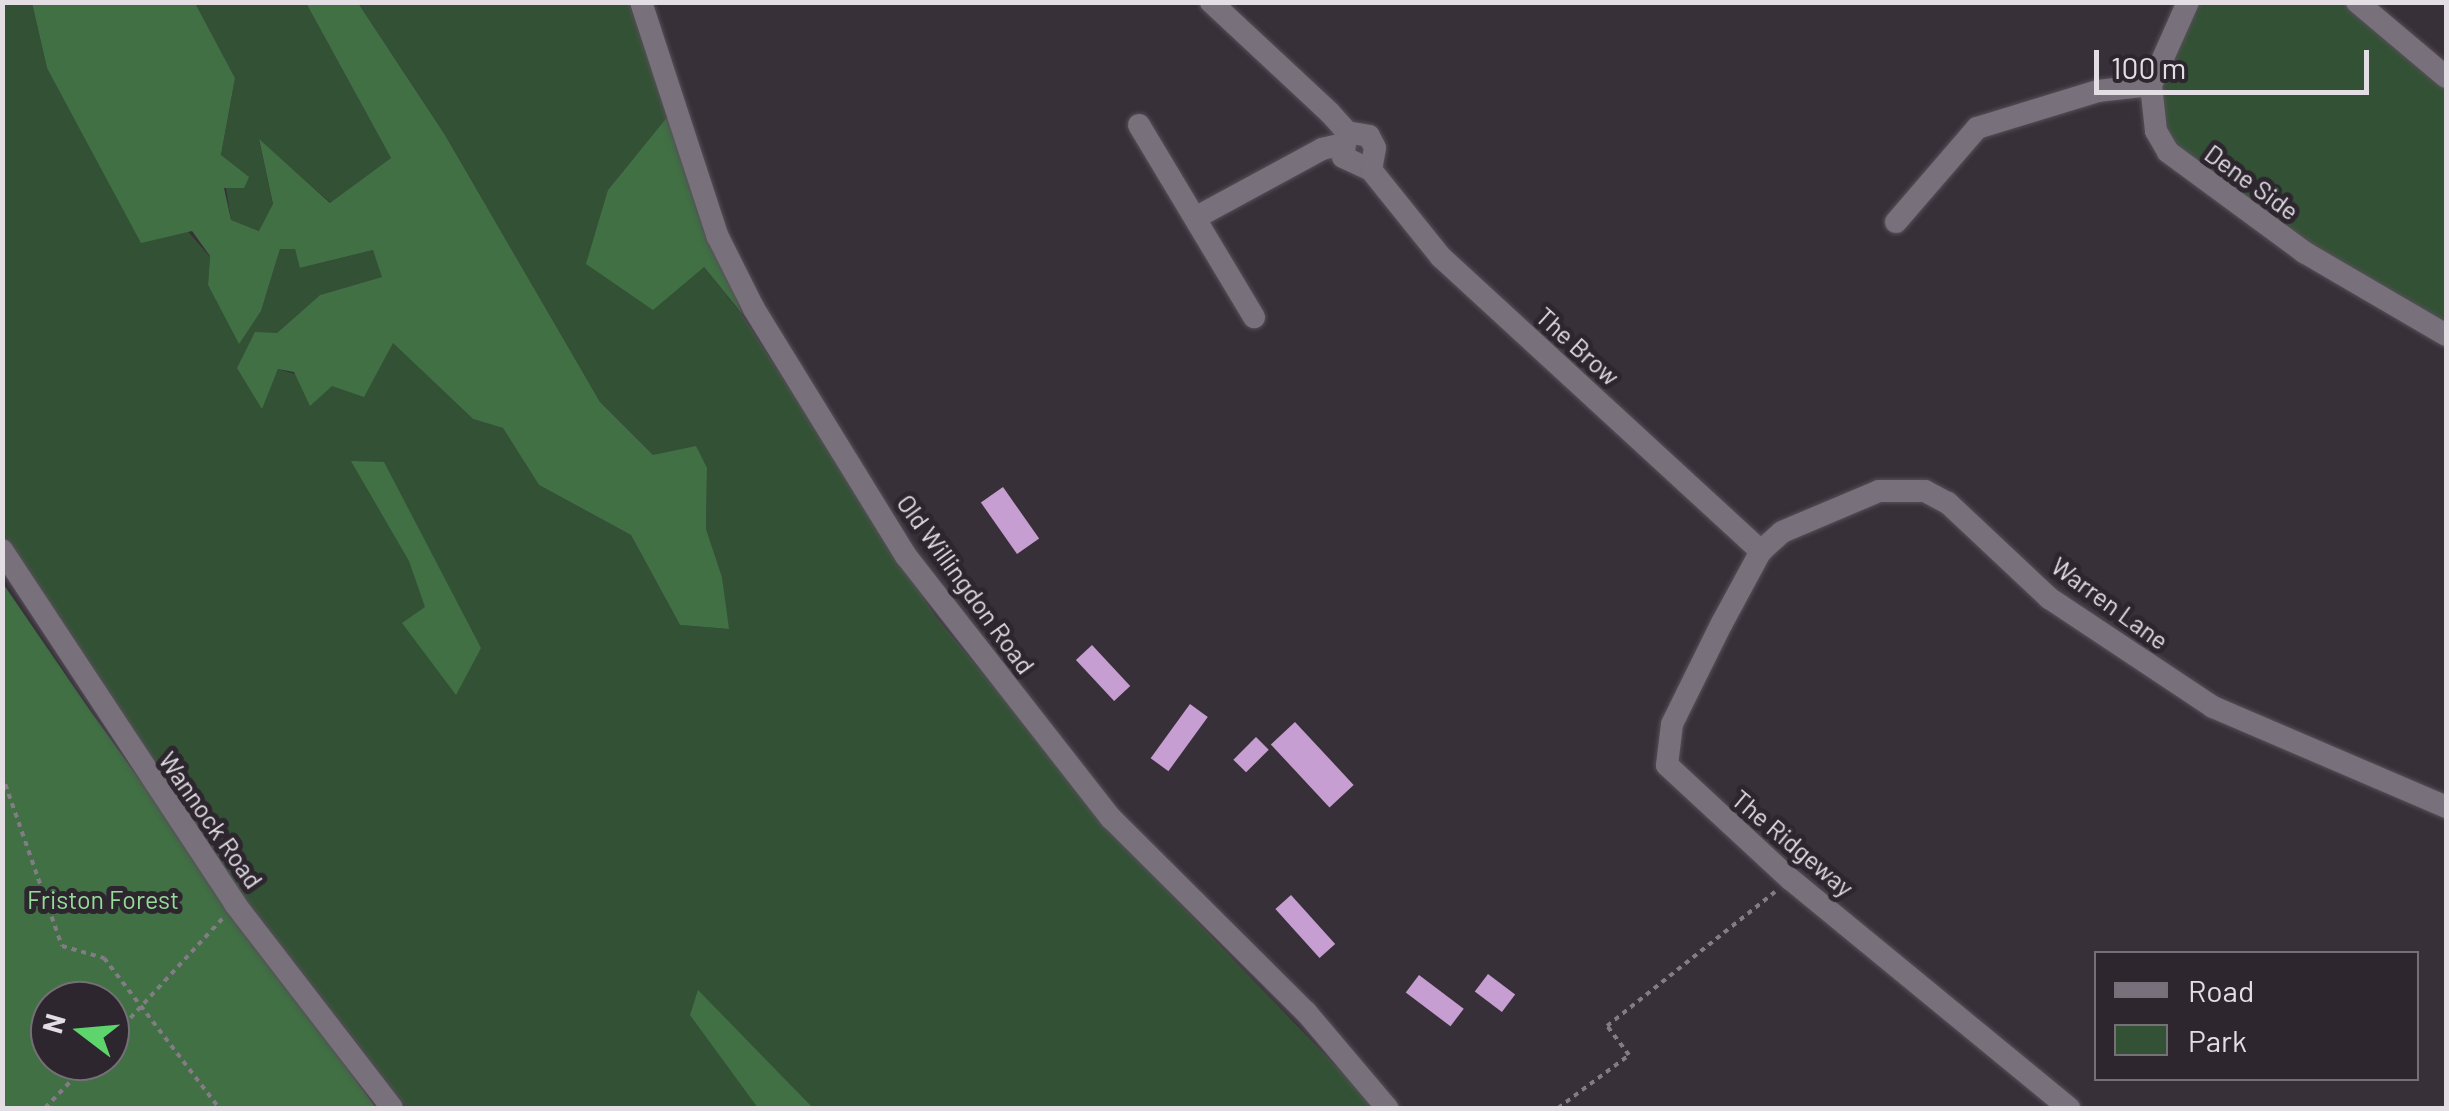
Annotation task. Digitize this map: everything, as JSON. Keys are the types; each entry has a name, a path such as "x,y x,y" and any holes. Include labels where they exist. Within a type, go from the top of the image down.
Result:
{"street":[{"name":"Old Willingdon Road","path":"640,2 718,237 754,309 906,556 1112,818 1306,1012 1387,1108"},
{"name":"The Brow","path":"1211,2 1345,138 1343,157 1371,170 1441,257 1760,551"},
{"path":"1896,222 1977,128 2098,91 2151,85 2188,2"},
{"path":"2358,2 2446,76"},
{"name":"Dene Side","path":"2151,85 2156,131 2194,176 2304,252 2446,335"},
{"path":"1139,125 1254,316"},
{"path":"1194,218 1345,138"},
{"name":"Warren Lane","path":"1760,551 1810,516 1851,500 1904,486 1925,490 1948,502 2049,598 2213,707 2446,807"},
{"name":"Wannock Road","path":"2,550 235,904 392,1108"},
{"name":"The Ridgeway","path":"1760,551 1672,724 1667,765 1790,880 2070,1108"}],"path":[{"path":"2,775 62,946 104,958 219,1108"},
{"path":"1558,1108 1628,1055 1607,1026 1790,880"},
{"path":"130,1019 235,904"},
{"path":"45,1108 71,1081"}],"green space":[{"path":"2,3 32,3 47,68 210,257 208,285 239,343 261,311 280,249 295,249 301,268 373,250 383,277 320,295 277,333 262,408 278,369 332,385 392,342 473,419 503,428 539,485 631,535 680,625 728,629 722,577 706,529 707,468 653,455 600,402 445,135 358,3 629,3 668,116 608,190 703,266 743,316 936,617 1134,856 1376,1108 407,1108 234,884 3,533"},
{"path":"32,3 195,3 235,78 221,155 249,177 244,188 224,188 231,220 259,231 273,204 259,139 330,203 391,158 306,3 358,3 445,135 600,402 653,455 696,446 707,468 706,529 722,577 729,629 680,625 631,535 539,485 503,428 473,419 393,343 364,397 332,386 310,406 294,372 278,369 262,409 237,368 255,332 277,333 320,295 382,277 373,250 300,268 295,249 280,249 261,311 239,344 208,285 210,256 192,231 141,243 47,68"},
{"path":"195,3 306,3 391,158 331,203 259,140 273,205 260,231 231,220 221,156 235,78"},
{"path":"2197,3 2344,3 2446,88 2446,326 2312,249 2169,140 2158,79"},
{"path":"668,116 743,315 704,267 653,310 586,264 608,190"},
{"path":"351,461 384,462 481,648 456,695 402,623 425,607 409,561"},
{"name":"Friston Forest","path":"2,582 89,709 376,1108 3,1108"},
{"path":"698,990 813,1108 758,1108 690,1015"}],"building":[{"path":"1003,487 1039,539 1017,554 981,502"},
{"path":"1092,645 1130,686 1114,701 1076,660"},
{"path":"1190,704 1208,717 1168,771 1151,758"},
{"path":"1295,722 1354,785 1330,807 1271,745"},
{"path":"1256,737 1269,750 1246,772 1233,760"},
{"path":"1291,895 1335,944 1320,958 1275,909"},
{"path":"1488,974 1515,994 1502,1012 1475,992"},
{"path":"1419,975 1464,1009 1450,1026 1406,993"}]}
